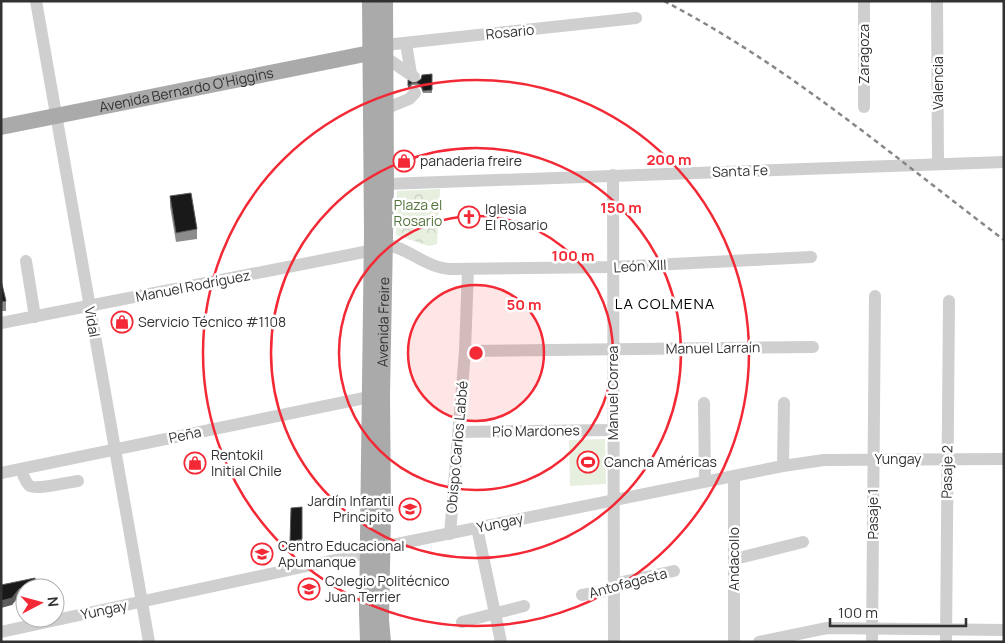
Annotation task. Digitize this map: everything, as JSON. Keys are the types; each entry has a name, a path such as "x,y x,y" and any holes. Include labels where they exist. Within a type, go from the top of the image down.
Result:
{"main road":[{"name":"Avenida Freire","path":"370,1 382,57 385,109 386,184 378,248 370,397 375,550 383,642"},
{"name":"Avenida Freire","path":"368,642 367,612 375,550 382,395 378,248 371,165 386,1"},
{"name":"Avenida Bernardo O'Higgins","path":"1,127 382,57"},
{"path":"371,165 386,184"}],"street":[{"name":"Vidal","path":"36,1 149,642"},
{"name":"Zaragoza","path":"864,1 864,107"},
{"name":"Valencia","path":"937,1 938,164"},
{"name":"Rosario","path":"382,57 406,43 636,18"},
{"path":"382,57 412,75 406,43"},
{"path":"385,109 409,99 415,93"},
{"name":"Santa Fe","path":"386,184 1004,162"},
{"name":"Manuel Correa","path":"613,175 614,642"},
{"name":"Manuel Rodríguez","path":"1,323 378,248"},
{"name":"León XIII","path":"378,248 397,248 437,268 468,269 613,267 811,257"},
{"path":"26,261 35,317"},
{"name":"Obispo Carlos Labbé","path":"450,534 465,351 468,269"},
{"name":"Pasaje 1","path":"872,642 875,296"},
{"name":"Pasaje 2","path":"946,635 949,301"},
{"name":"Manuel Larraín","path":"465,351 814,347"},
{"name":"Peña","path":"1,472 370,397"},
{"path":"782,466 784,403"},
{"path":"704,404 705,481"},
{"name":"Pío Mardones","path":"459,432 614,430"},
{"name":"Yungay","path":"1,632 477,528 782,466 824,460 1004,459"},
{"path":"21,469 26,481 31,486 37,487 78,481"},
{"name":"Andacollo","path":"734,476 734,642"},
{"path":"477,528 501,642"},
{"path":"734,559 803,542"},
{"name":"Antofagasta","path":"582,595 605,591 622,582 674,571"},
{"path":"462,622 524,606"},
{"path":"759,642 827,628 872,627 946,635 1004,630"}],"green space":[{"name":"Plaza el Rosario","path":"440,189 437,244 429,246 396,235 397,191"},
{"name":"Cancha Américas","path":"605,439 606,484 570,486 569,440"}],"building":[{"path":"432,74 432,90 423,91 421,85 413,83 421,79 422,75"},
{"path":"191,193 197,229 176,233 170,196"},
{"path":"1,280 6,301 1,302"},
{"path":"302,507 302,539 290,542 291,508"},
{"path":"15,582 15,594 12,598 1,601 1,585"}],"railway":[{"path":"664,1 709,26 796,83 880,144 1004,240"}],"place":[{"name":"panaderia freire","path":"404,161"},
{"name":"Iglesia El Rosario","path":"469,217"},
{"name":"Servicio Técnico #1108","path":"122,322"},
{"name":"Cancha Américas","path":"588,462"},
{"name":"Rentokil Initial Chile","path":"195,463"},
{"name":"Jardín Infantil Principito","path":"410,509"},
{"name":"Centro Educacional Apumanque","path":"262,554"},
{"name":"Colegio Politécnico Juan Terrier","path":"309,589"}],"district":[{"name":"LA COLMENA","path":"665,304"}]}
